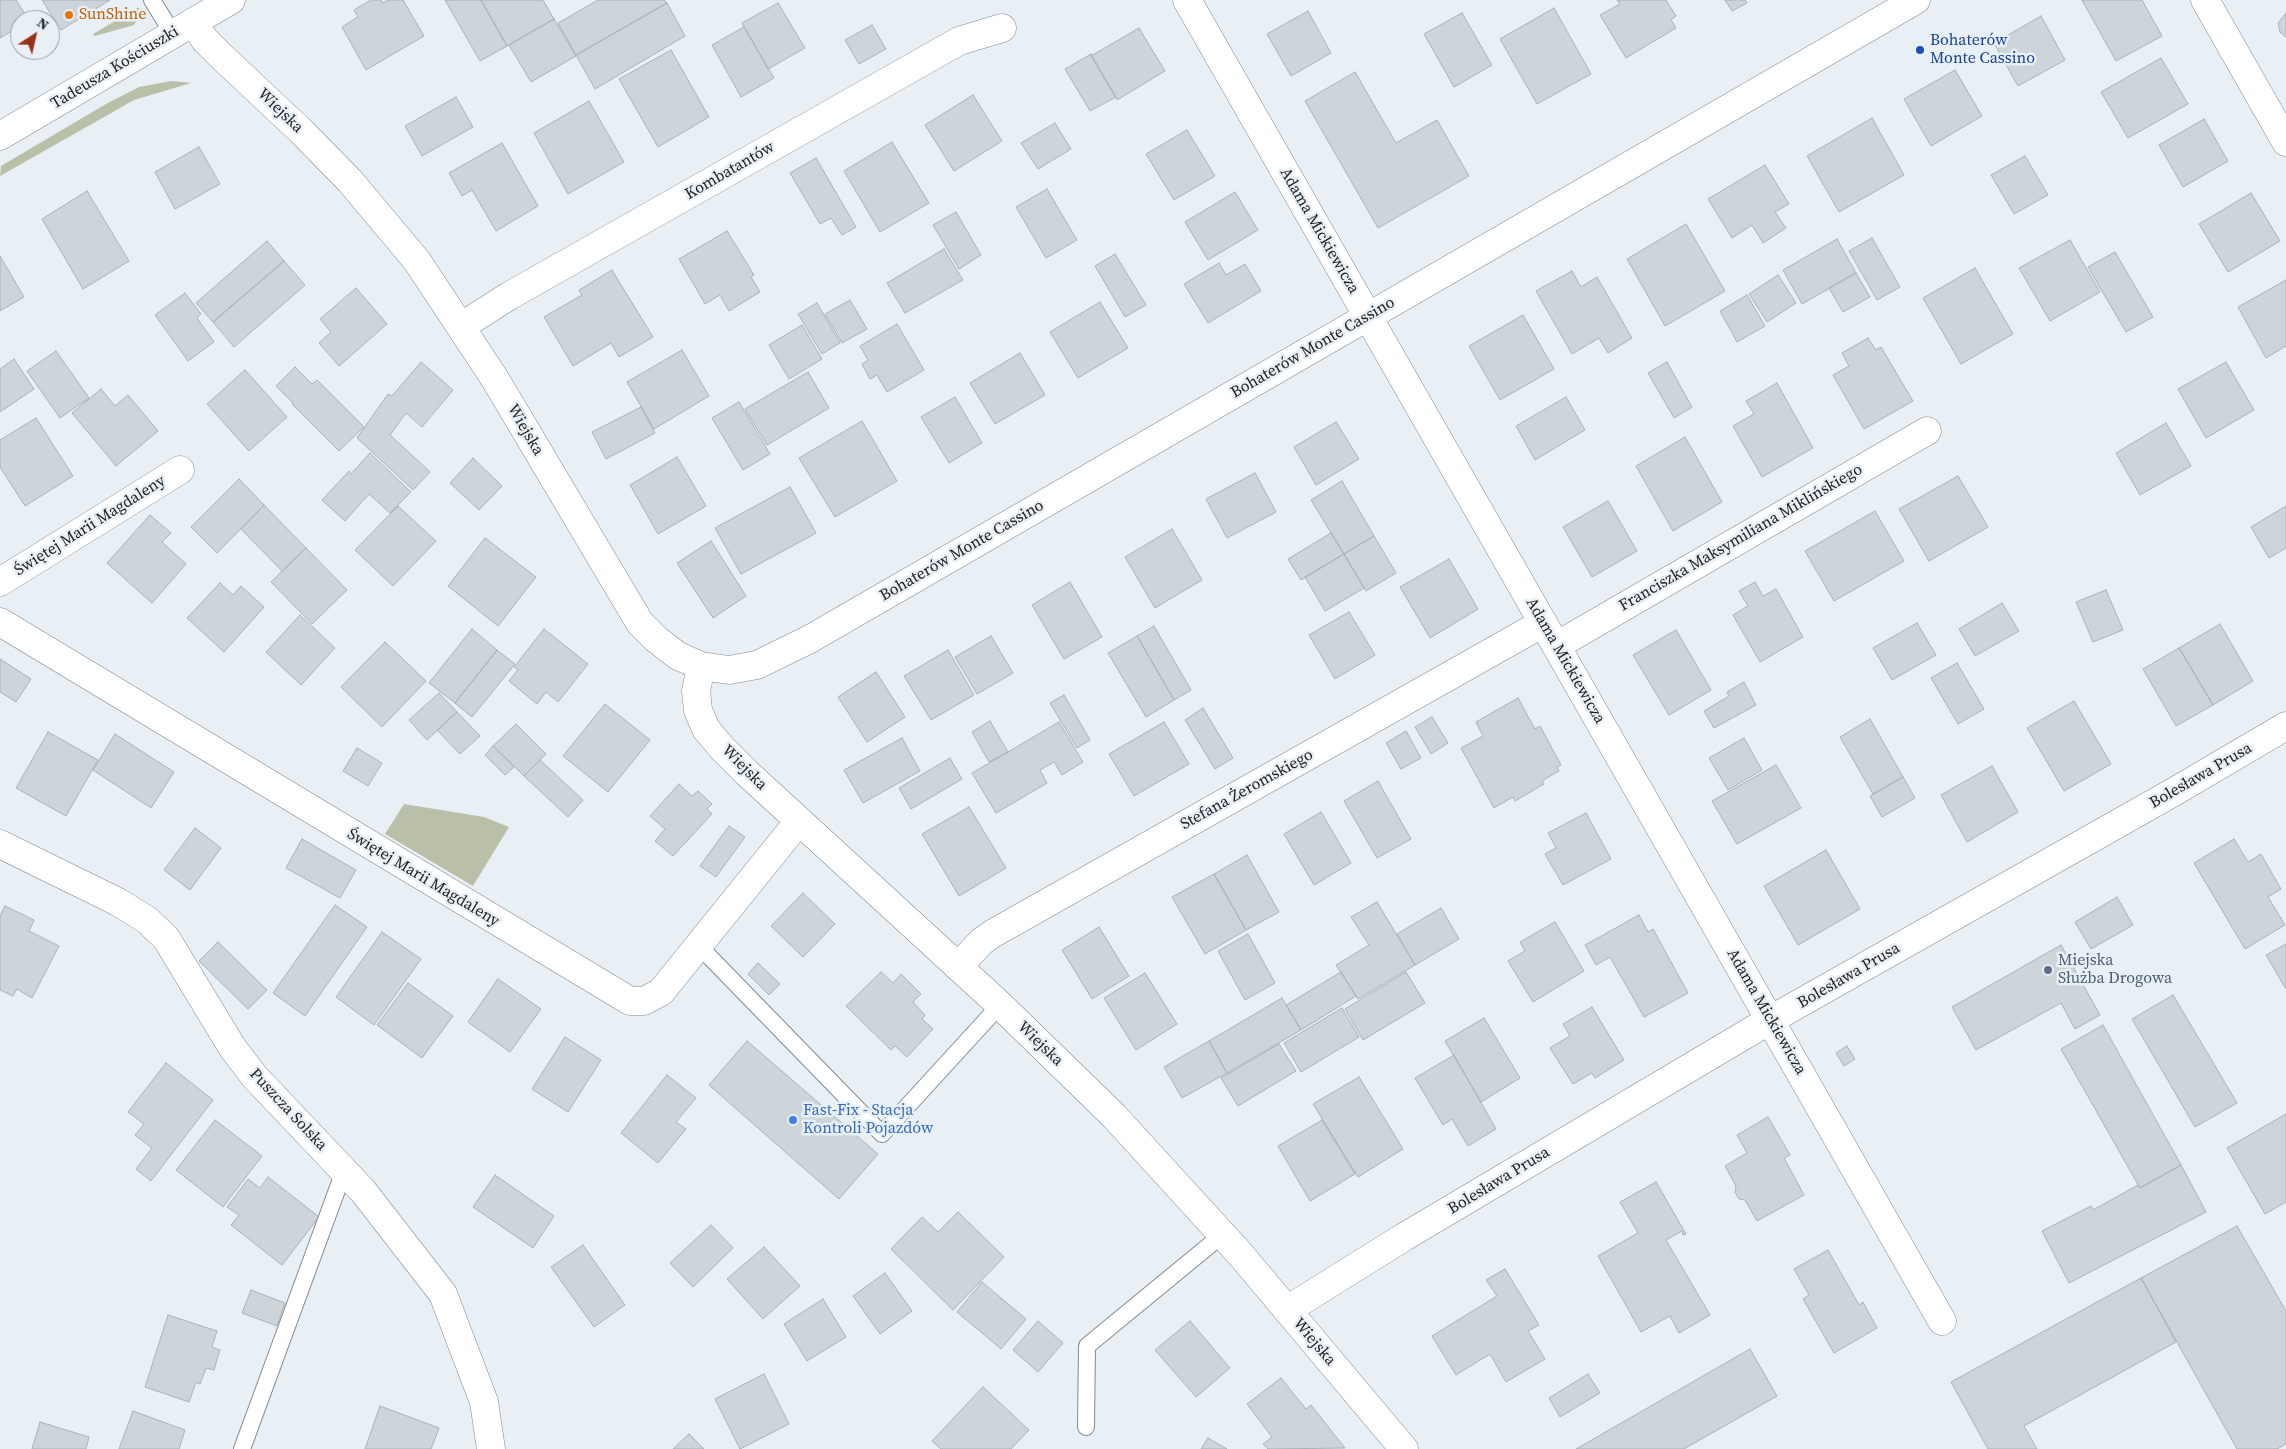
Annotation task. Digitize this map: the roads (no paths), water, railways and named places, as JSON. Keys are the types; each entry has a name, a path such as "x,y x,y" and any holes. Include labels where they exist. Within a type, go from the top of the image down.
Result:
{"street":[{"name":"Tadeusza Kościuszki","path":"0,136 231,0"},
{"name":"Adama Mickiewicza","path":"1187,0 1942,1321"},
{"name":"Bohaterów Monte Cassino","path":"701,666 729,670 744,668 778,656 1916,0"},
{"path":"2204,0 2286,142"},
{"name":"Wiejska","path":"183,28 205,40 322,151 373,206 417,261 462,326 640,623 667,648 701,666 696,701 701,720 706,729 747,773 1000,1005 1120,1123 1222,1235 1404,1449"},
{"name":"Kombatantów","path":"462,326 518,292 959,40 1002,28"},
{"name":"Franciszka Maksymiliana Miklińskiego","path":"1550,635 1926,431"},
{"name":"Świętej Marii Magdaleny","path":"0,582 180,470"},
{"name":"Świętej Marii Magdaleny","path":"0,622 630,1001 644,1001 661,992 799,821"},
{"name":"Stefana Żeromskiego","path":"958,967 981,942 1002,928 1550,635"},
{"name":"Bolesława Prusa","path":"1287,1310 1404,1237 1770,1020 2172,793 2286,726"},
{"name":"Puszcza Solska","path":"0,844 118,902 147,920 166,938 232,1048 254,1076 363,1191 443,1294 484,1402 491,1449"}],"lane":[{"path":"152,0 183,28"},
{"path":"698,946 882,1134 1000,1005"},
{"path":"242,1449 344,1171"},
{"path":"1086,1427 1086,1346 1222,1235"}],"place":[{"name":"SunShine","path":"69,15"},
{"name":"Bohaterów Monte Cassino","path":"1920,50"},
{"name":"Miejska Służba Drogowa","path":"2048,970"},
{"name":"Fast-Fix - Stacja Kontroli Pojazdów","path":"793,1120"}]}
